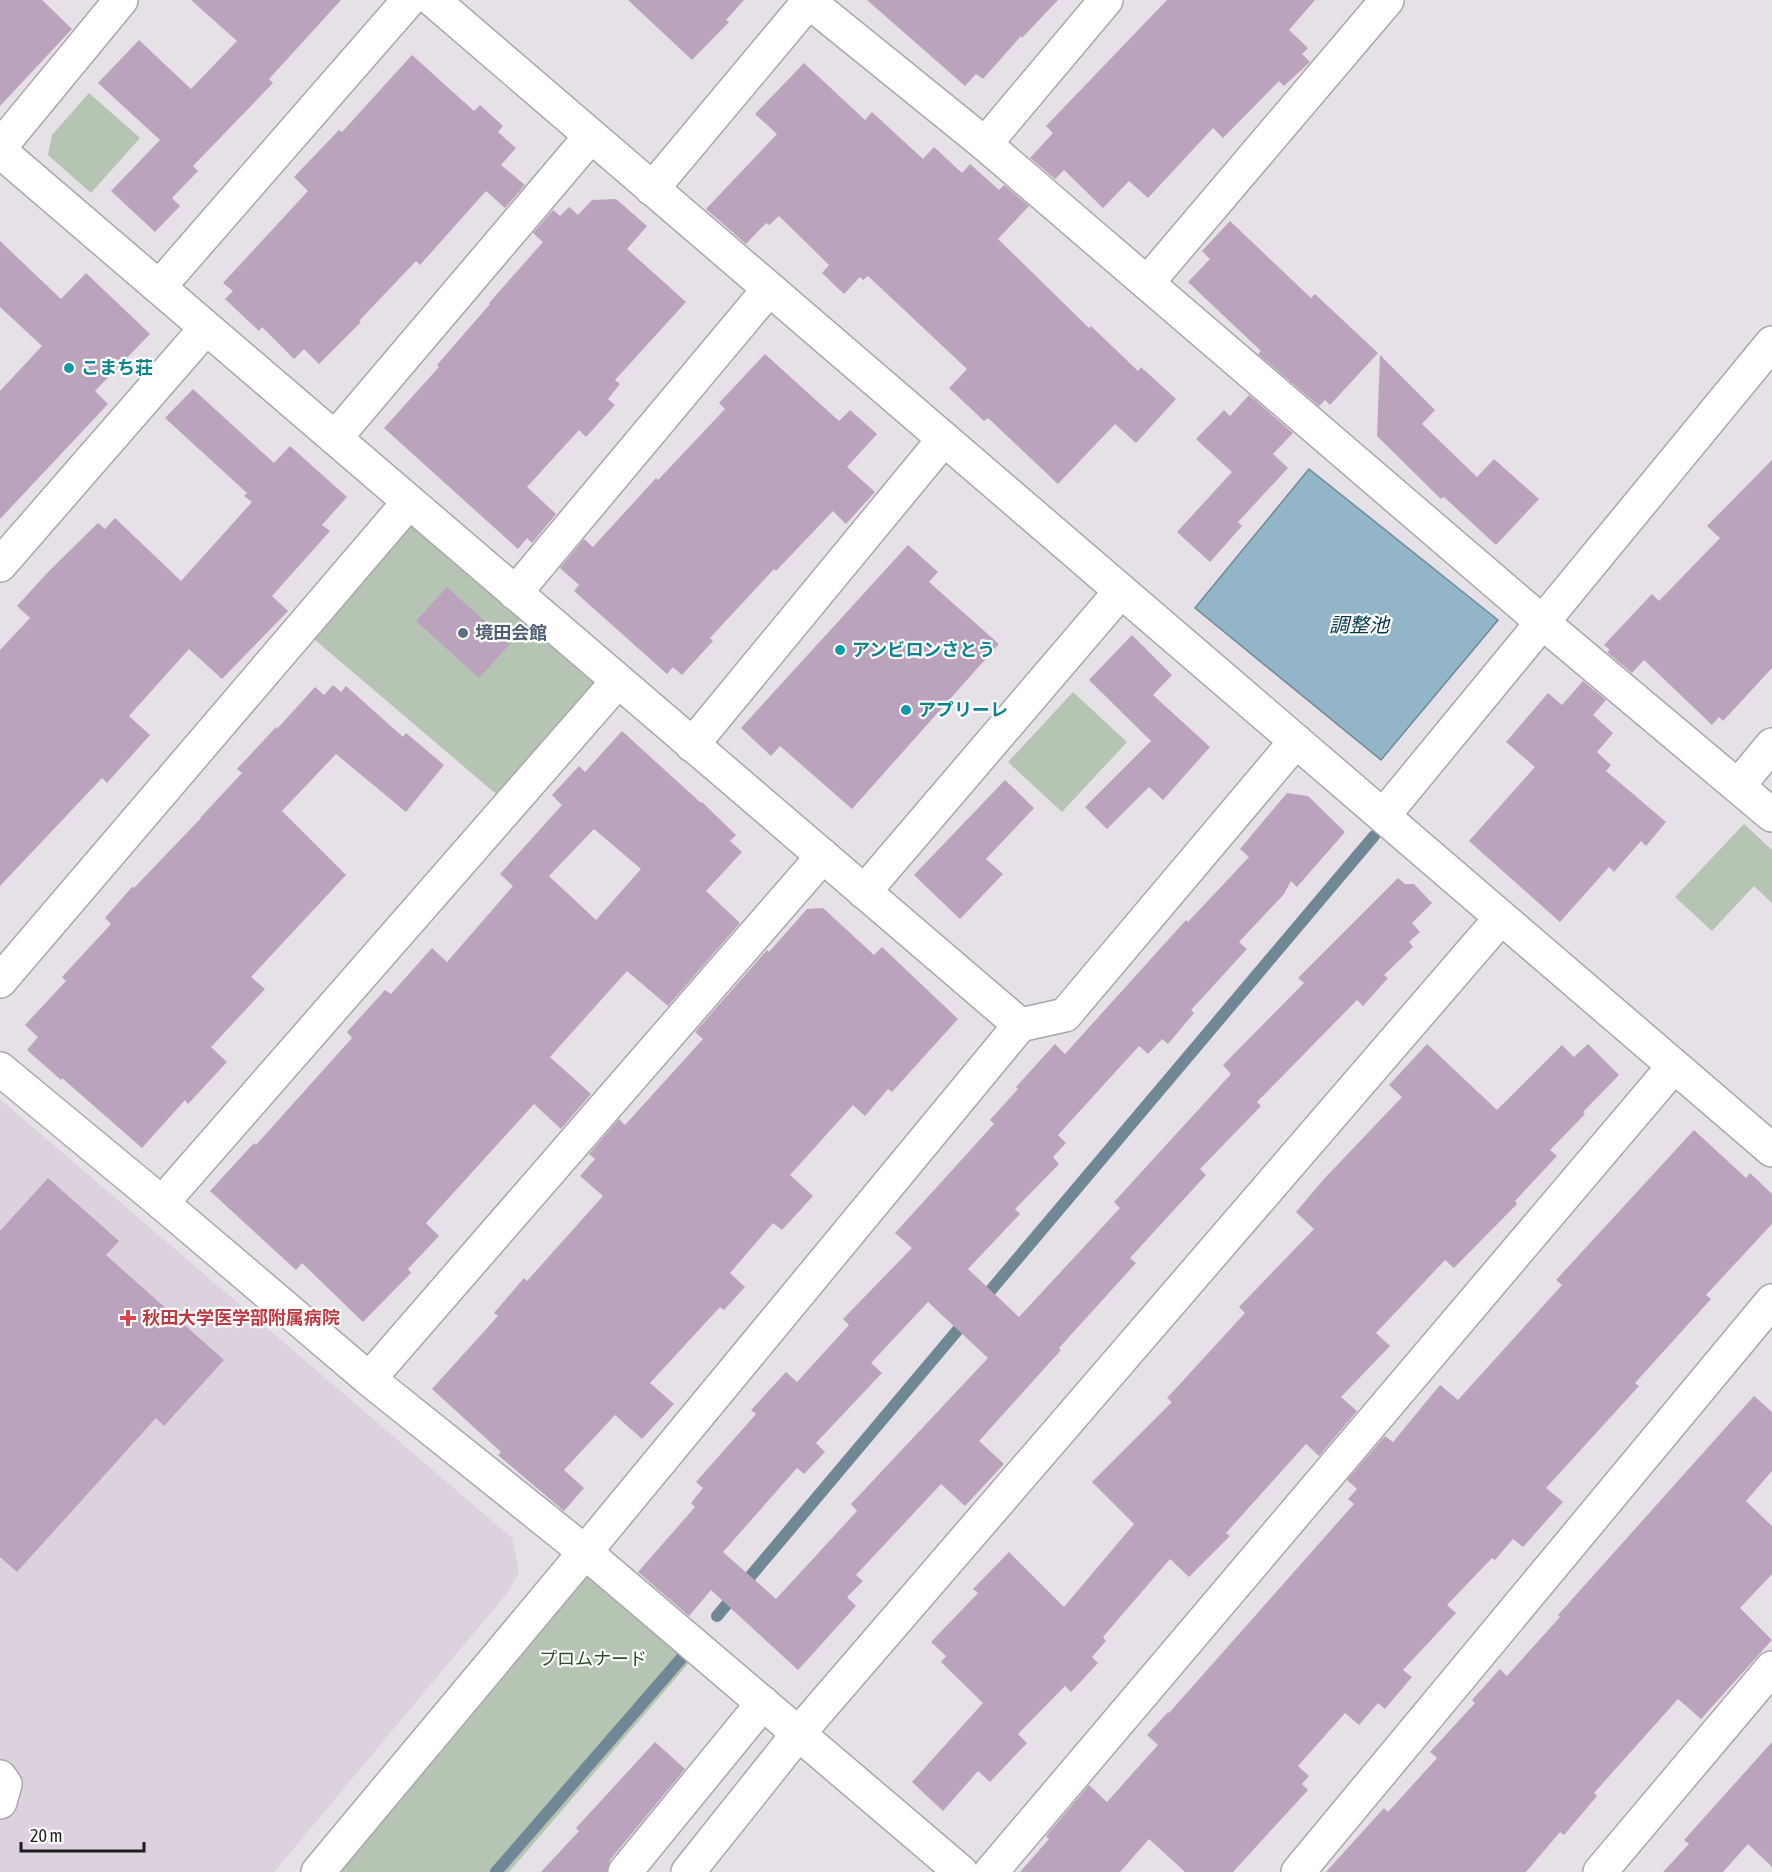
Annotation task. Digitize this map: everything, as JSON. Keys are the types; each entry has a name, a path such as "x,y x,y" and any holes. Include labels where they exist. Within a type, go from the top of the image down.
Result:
{"street":[{"path":"122,0 0,149 1020,1025"},
{"path":"159,287 409,0"},
{"path":"433,0 1772,1150"},
{"path":"985,144 1106,0"},
{"path":"1147,283 1387,0"},
{"path":"652,189 809,1 985,144 1542,622 1772,814"},
{"path":"335,438 591,136"},
{"path":"515,593 769,289"},
{"path":"0,565 206,328"},
{"path":"1383,816 1772,343"},
{"path":"692,745 944,439"},
{"path":"0,981 409,502"},
{"path":"864,892 1121,591"},
{"path":"162,1203 618,681"},
{"path":"318,1872 1020,1025 1065,1015 1296,741"},
{"path":"1738,786 1772,745"},
{"path":"369,1379 823,856"},
{"path":"688,1872 798,1734 1502,918"},
{"path":"991,1872 1674,1066"},
{"path":"0,1069 369,1379 585,1552 961,1872"},
{"path":"1298,1872 1772,1301"},
{"path":"1600,1872 1772,1668"},
{"path":"625,1872 763,1703"},
{"path":"0,1777 5,1784 0,1802"}],"shaded area":[{"name":"秋田大学医学部附属病院","path":"0,1099 512,1538 519,1572 509,1591 274,1872 0,1872"}],"green space":[{"path":"89,93 140,138 91,193 48,155 52,135"},
{"path":"409,502 618,681 509,805 301,628"},
{"path":"1073,692 1127,742 1062,812 1008,762"},
{"path":"1744,824 1772,850 1772,903 1754,886 1712,931 1675,897"},
{"name":"プロムナード","path":"585,1552 700,1650 509,1872 314,1872"}],"water":[{"name":"調整池","path":"1309,469 1498,620 1381,760 1195,608"}],"building":[{"path":"0,0 42,0 72,29 0,106"},
{"path":"191,0 341,0 269,79 273,83 193,166 198,171 172,198 180,206 155,232 111,191 160,140 98,83 139,40 191,89 237,41"},
{"path":"628,0 744,0 726,20 729,22 692,60"},
{"path":"867,0 1058,0 1022,38 1021,36 983,79 976,74 965,86"},
{"path":"1167,0 1315,0 1289,30 1308,48 1302,54 1310,62 1284,86 1279,81 1223,138 1213,128 1148,198 1129,181 1103,208 1064,170 1055,179 1030,158 1053,133 1046,126"},
{"path":"412,55 474,111 480,105 503,126 498,132 516,148 501,165 525,185 505,208 486,191 420,265 416,261 319,364 304,349 294,359 262,327 259,331 225,299 233,291 223,283 308,191 294,177 339,130 342,132"},
{"path":"804,63 865,120 872,112 923,159 934,147 962,173 970,164 999,190 1004,185 1029,206 998,239 1089,328 1091,326 1138,371 1141,367 1176,399 1136,443 1115,424 1058,484 988,418 984,421 949,388 967,369 868,276 863,280 860,277 844,294 822,273 829,265 779,216 769,225 766,223 746,244 706,209 777,134 755,114"},
{"path":"616,199 647,226 627,249 686,302 615,380 620,384 608,399 615,405 586,437 579,430 527,487 556,514 532,543 527,538 518,549 384,428 439,367 437,365 543,242 533,233 553,210 560,216 569,207 578,215 592,200"},
{"path":"1230,221 1311,298 1315,294 1378,353 1330,405 1325,400 1319,406 1258,354 1261,351 1188,282 1210,259 1202,251"},
{"name":"こまち荘","path":"0,241 61,299 86,273 150,334 95,391 108,404 0,519 0,391 42,346 0,307"},
{"path":"765,354 839,421 850,410 877,434 847,467 875,492 846,524 833,511 776,571 774,569 710,638 713,641 682,675 673,667 667,674 574,591 579,585 560,568 584,539 593,547 656,478 658,480 725,409 719,403"},
{"path":"1380,355 1435,410 1422,424 1477,477 1494,459 1539,499 1496,545 1444,497 1441,499 1377,436"},
{"path":"193,389 274,463 290,446 347,497 322,525 330,531 272,596 288,611 222,679 189,649 129,716 150,735 107,783 102,778 0,886 0,650 30,618 17,606 98,523 105,529 115,518 181,581 252,502 244,496 247,493 165,418"},
{"path":"1249,395 1293,433 1273,454 1288,468 1238,522 1242,526 1210,562 1177,532 1232,472 1196,439 1224,410 1230,416"},
{"path":"1772,460 1772,668 1723,721 1719,717 1712,725 1644,660 1632,673 1607,652 1610,650 1604,645 1652,594 1659,601 1720,538 1707,526"},
{"path":"908,545 938,572 929,582 999,644 852,809 780,746 771,756 741,728"},
{"name":"境田会館","path":"447,587 510,644 479,678 416,621"},
{"path":"1132,635 1172,675 1153,695 1210,747 1163,800 1149,787 1107,829 1085,807 1151,741 1089,680"},
{"path":"1583,681 1606,700 1593,715 1613,733 1597,752 1611,765 1606,771 1666,822 1646,846 1641,841 1614,872 1609,867 1560,922 1469,841 1535,767 1506,742 1548,693 1562,705"},
{"path":"333,685 341,692 346,686 403,737 406,733 444,765 406,812 336,754 282,811 346,875 251,977 265,989 211,1047 227,1062 188,1104 185,1100 142,1148 27,1050 38,1037 25,1025 66,981 62,977 111,924 105,918 242,773 237,769 315,687 324,695"},
{"path":"622,731 736,835 730,841 742,852 706,891 740,923 668,1006 627,971 550,1057 591,1094 561,1129 534,1104 426,1223 439,1236 408,1269 411,1273 363,1322 302,1263 296,1270 210,1191 254,1143 256,1145 352,1038 347,1032 385,990 391,994 432,948 447,962 513,886 500,874 562,805 552,795 579,766 585,772","holes":["594,829 641,869 596,920 549,876"]},
{"path":"1005,780 1034,808 986,859 1003,874 960,919 914,875"},
{"path":"1287,793 1308,796 1345,832 1297,887 1291,881 1284,894 1239,942 1247,949 1191,1010 1194,1013 1168,1044 1162,1039 1148,1054 1139,1046 1058,1135 1066,1143 1053,1157 1059,1164 1015,1209 1020,1214 968,1269 1019,1317 1120,1208 1114,1202 1231,1074 1223,1065 1304,983 1298,978 1398,878 1405,884 1414,884 1432,903 1412,923 1420,932 1409,942 1413,947 1384,975 1388,978 1363,1006 1357,1000 1257,1102 1261,1106 1200,1169 1206,1175 1130,1258 1136,1263 979,1441 1004,1464 965,1506 941,1484 856,1575 863,1581 847,1597 856,1606 798,1670 711,1590 689,1616 638,1572 695,1507 691,1503 703,1488 696,1482 756,1414 751,1410 786,1372 797,1382 849,1325 843,1319 912,1248 895,1233 994,1124 990,1120 1018,1089 1016,1087 1055,1044 1065,1054 1186,920 1188,922 1249,857 1240,849","holes":["928,1302 988,1358 851,1504 857,1511 776,1599 723,1552 797,1468 804,1474 825,1452 816,1443 882,1373 871,1363"]},
{"path":"823,908 874,955 882,947 958,1019 892,1092 888,1089 865,1116 853,1105 790,1175 813,1196 782,1230 773,1223 730,1273 745,1287 724,1310 720,1307 650,1383 674,1404 642,1439 615,1415 564,1470 584,1488 564,1511 498,1455 501,1452 432,1389 498,1316 494,1313 524,1278 527,1281 603,1196 580,1176 595,1159 589,1154 619,1119 625,1125 703,1039 695,1032 767,950 769,952 807,909"},
{"path":"1427,1044 1497,1110 1562,1045 1574,1057 1588,1044 1619,1075 1550,1150 1557,1156 1515,1201 1517,1204 1454,1268 1445,1260 1376,1333 1390,1346 1341,1397 1357,1411 1319,1456 1306,1444 1226,1533 1230,1536 1189,1577 1170,1559 1103,1637 1106,1641 1092,1657 1098,1663 1071,1692 1065,1686 1018,1734 1027,1743 990,1782 978,1771 943,1811 912,1782 983,1703 941,1662 946,1656 931,1642 978,1593 973,1589 1009,1552 1064,1607 1134,1524 1092,1482 1172,1402 1167,1398 1245,1313 1239,1307 1314,1229 1296,1212 1323,1180 1402,1097 1389,1085"},
{"path":"1694,1130 1746,1178 1750,1173 1772,1194 1772,1224 1706,1295 1711,1299 1635,1383 1639,1386 1546,1488 1563,1502 1523,1547 1513,1539 1495,1560 1492,1558 1447,1605 1456,1613 1403,1670 1412,1677 1385,1709 1378,1703 1359,1725 1345,1713 1298,1766 1309,1776 1302,1784 1308,1790 1233,1872 1185,1872 1149,1839 1120,1872 1020,1872 1049,1839 1046,1836 1089,1785 1107,1802 1158,1745 1147,1735 1354,1504 1348,1499 1357,1489 1347,1480 1385,1436 1393,1442 1440,1385 1458,1400 1562,1285 1556,1280"},
{"path":"48,1178 119,1241 106,1255 224,1360 164,1426 156,1418 17,1572 0,1557 0,1231"},
{"path":"1754,1396 1772,1412 1772,1471 1746,1501 1772,1526 1772,1574 1740,1608 1772,1640 1701,1719 1678,1699 1594,1793 1597,1796 1564,1835 1560,1832 1526,1872 1326,1872 1384,1808 1388,1812 1437,1758 1430,1752 1475,1703 1472,1700 1500,1669 1507,1676 1560,1617 1558,1615"},
{"path":"655,1742 685,1769 610,1860 607,1872 541,1872 579,1831 576,1828"},
{"path":"1772,1742 1772,1867 1748,1844 1723,1872 1663,1872 1689,1844 1684,1840"}],"waterway":[{"path":"980,1303 1374,836"},
{"path":"717,1616 967,1319"},
{"path":"496,1872 693,1645"}],"place":[{"name":"こまち荘","path":"69,368"},
{"name":"境田会館","path":"463,633"},
{"name":"アンビロンさとう","path":"840,650"},
{"name":"アプリーレ","path":"906,710"},
{"name":"秋田大学医学部附属病院","path":"128,1318"}]}
